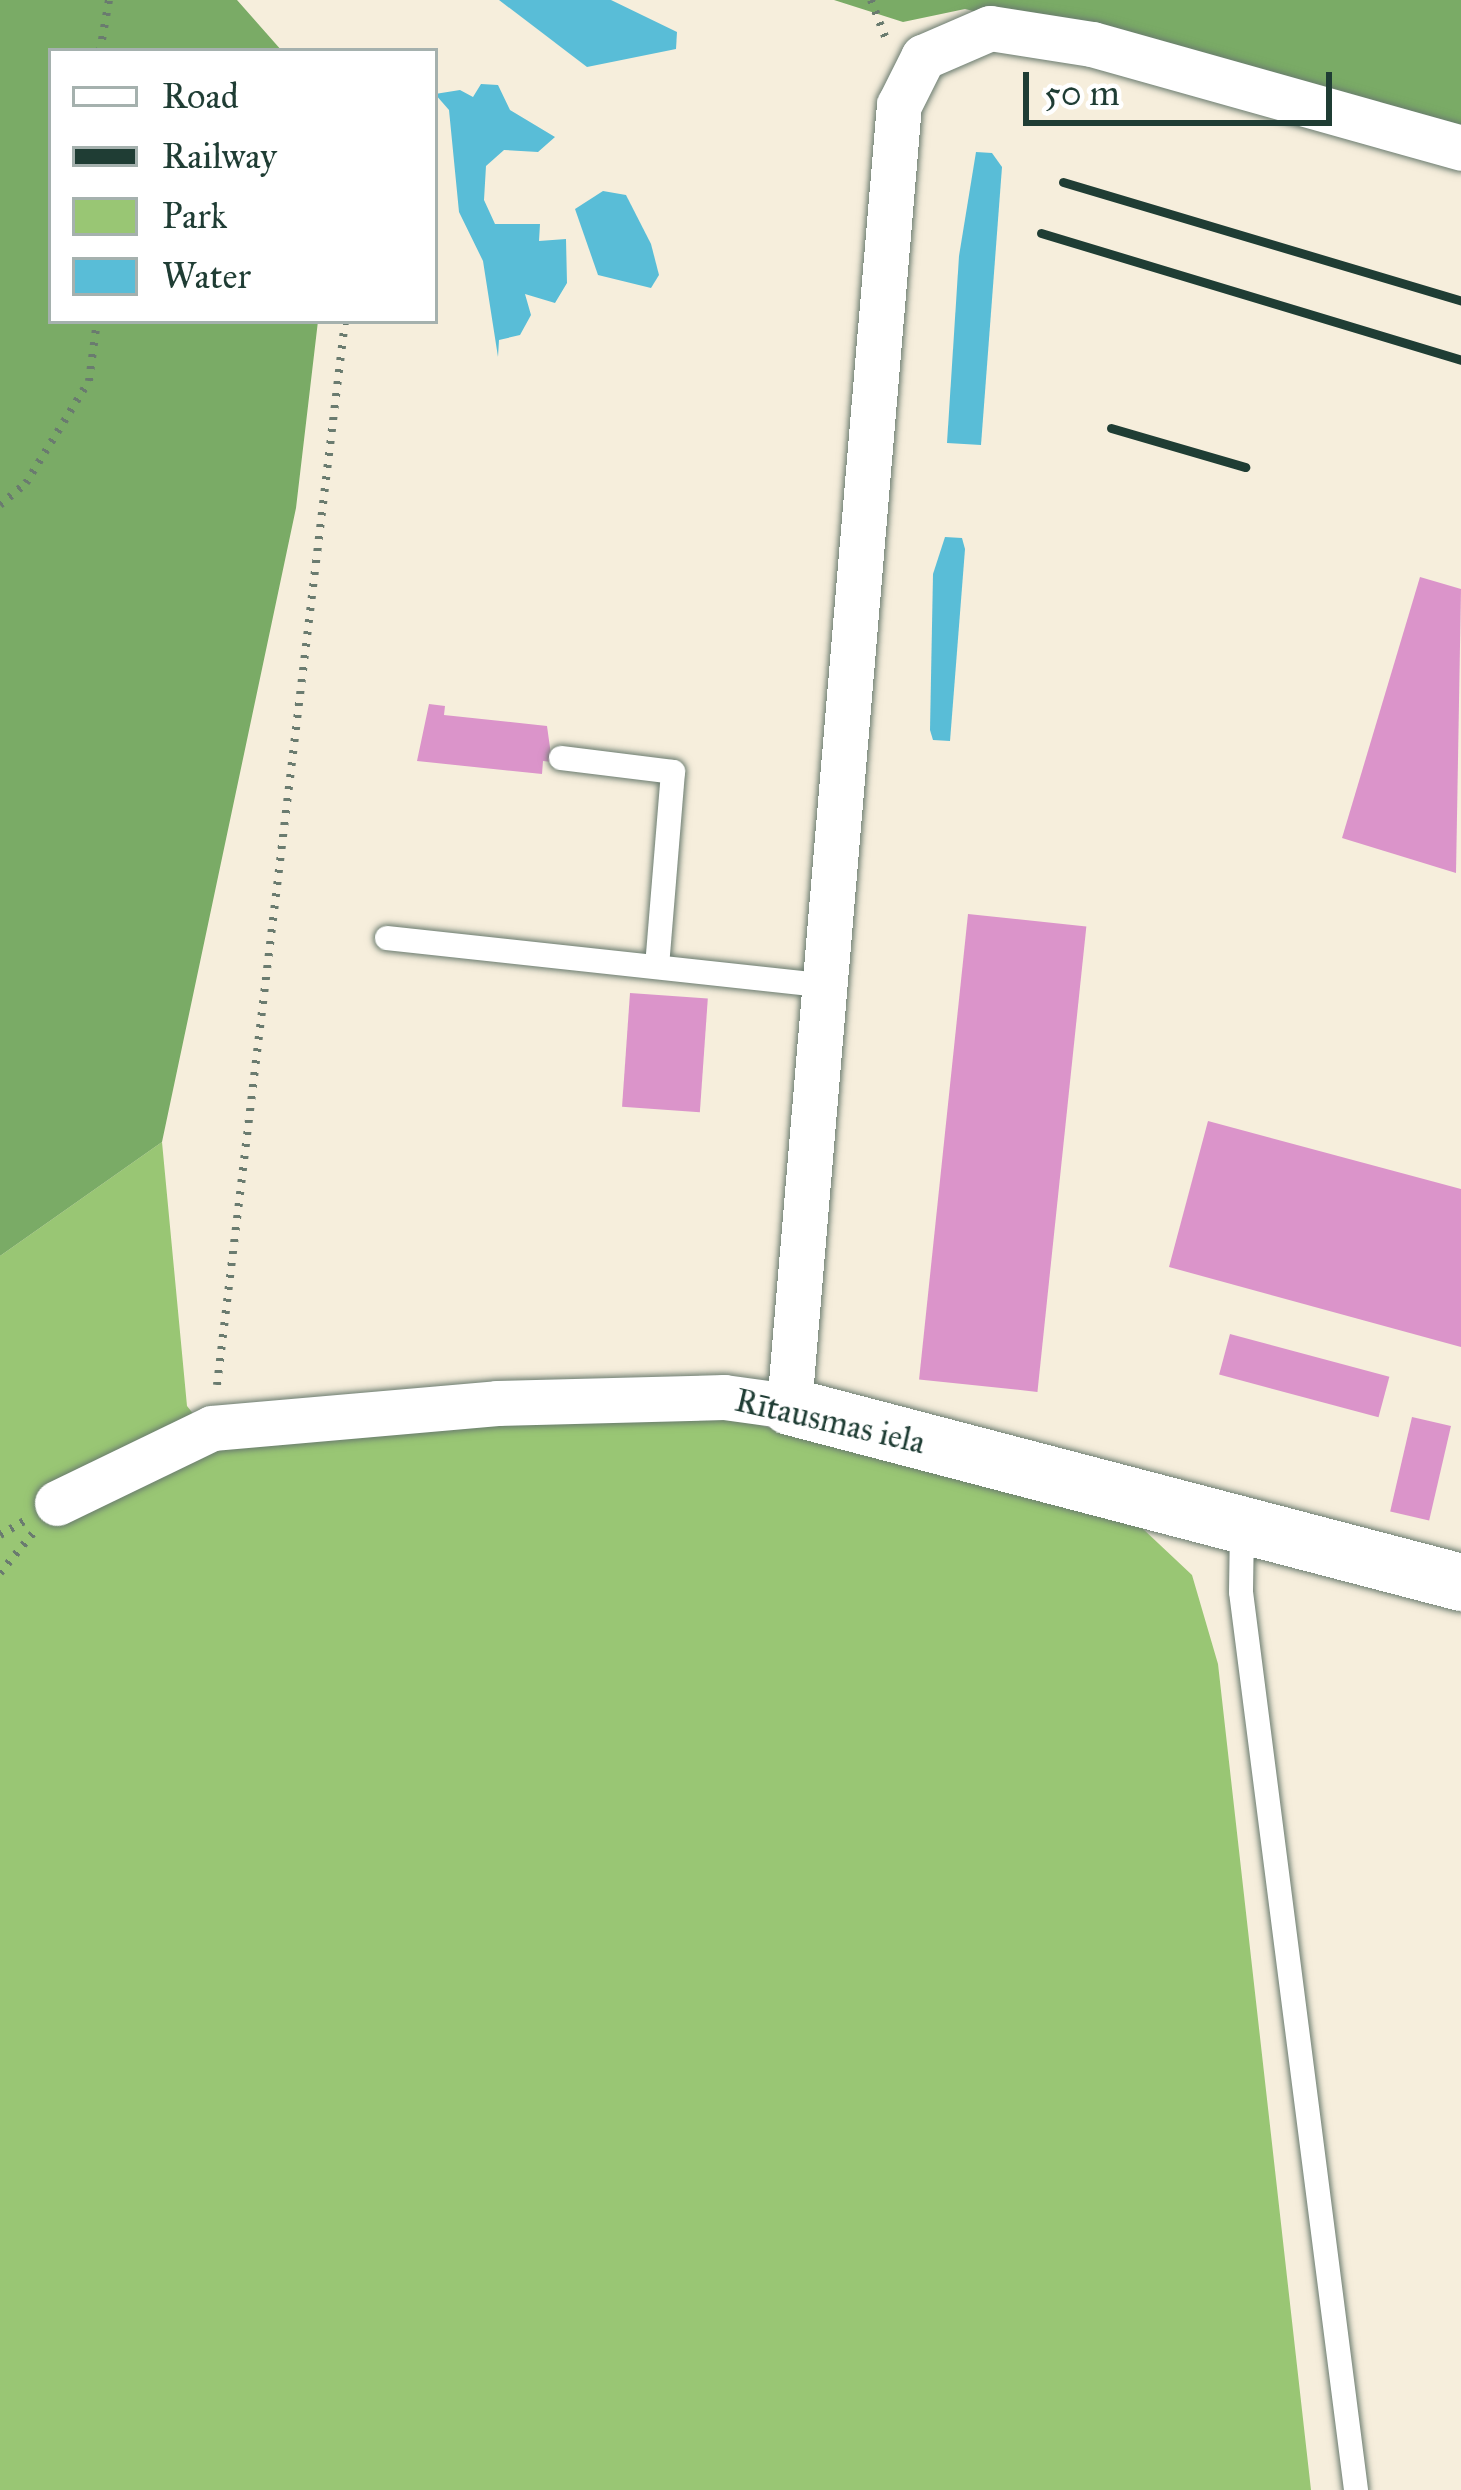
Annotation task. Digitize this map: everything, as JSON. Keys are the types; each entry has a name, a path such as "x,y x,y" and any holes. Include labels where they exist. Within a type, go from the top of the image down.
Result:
{"street":[{"path":"789,1406 898,105 923,57 990,28 1092,44 1461,148"},
{"name":"Rītausmas iela","path":"57,1503 212,1428 520,1402 724,1397 789,1406 1461,1582"}],"lane":[{"path":"561,758 673,772 657,966"},
{"path":"387,938 826,986"},
{"path":"1242,1527 1241,1592 1356,2490"}],"path":[{"path":"101,48 109,0"},
{"path":"0,505 26,483 81,398 96,324"},
{"path":"212,1428 344,324"}],"green space":[{"path":"0,0 237,0 279,48 48,48 48,324 318,324 296,508 162,1142 0,1256"},
{"path":"834,0 1461,0 1461,130 965,9 903,22"},
{"path":"162,1142 187,1406 222,1450 299,1437 711,1412 1142,1528 1192,1575 1218,1664 1311,2490 0,2490 0,1256"}],"water":[{"path":"499,0 611,0 677,32 676,49 587,67"},
{"path":"481,84 498,85 510,110 555,137 538,152 504,150 486,166 484,200 495,224 540,224 539,241 566,239 567,283 555,303 525,294 531,315 520,335 499,340 498,357 483,261 459,212 449,110 438,94 460,90 473,97"},
{"path":"976,152 992,153 1002,167 981,445 947,443 959,256"},
{"path":"603,191 626,195 651,244 659,275 651,288 598,275 575,209"},
{"path":"945,537 962,538 965,549 950,741 933,740 930,730 933,574"}],"building":[{"path":"1420,577 1461,589 1456,873 1342,838"},
{"path":"429,704 445,706 444,715 547,726 552,762 543,761 542,774 417,761"},
{"path":"968,914 1086,926 1037,1392 919,1379"},
{"path":"630,993 708,998 700,1112 622,1107"},
{"path":"1208,1121 1461,1189 1461,1347 1169,1267"},
{"path":"1230,1334 1389,1377 1379,1417 1219,1375"},
{"path":"1412,1417 1451,1426 1429,1521 1390,1512"}],"railway":[{"path":"1063,182 1461,301"},
{"path":"1041,233 1461,360"},
{"path":"1111,428 1245,467"}]}
